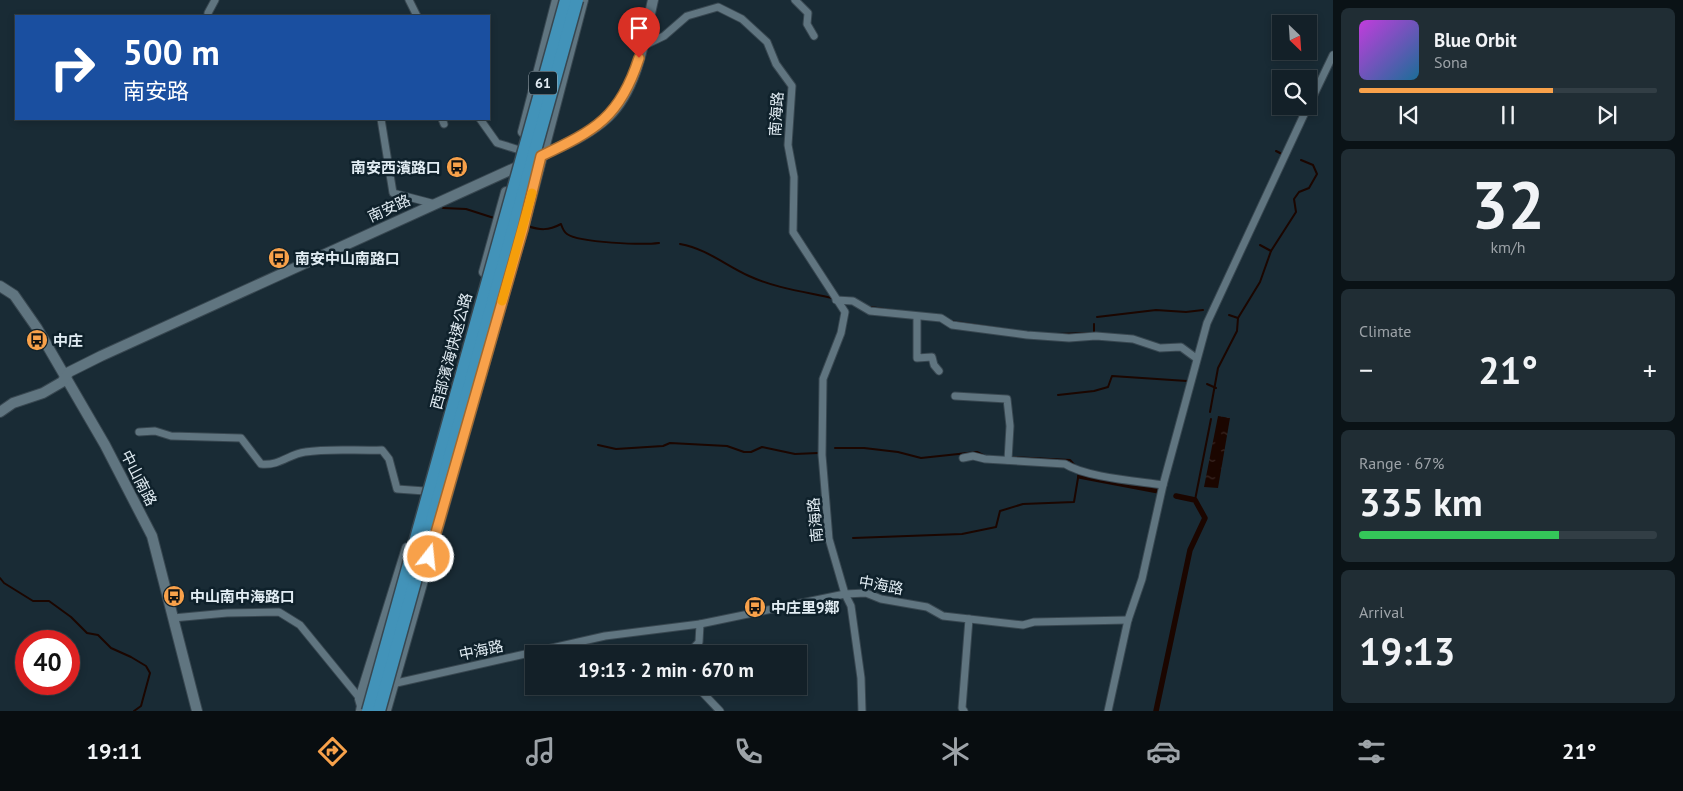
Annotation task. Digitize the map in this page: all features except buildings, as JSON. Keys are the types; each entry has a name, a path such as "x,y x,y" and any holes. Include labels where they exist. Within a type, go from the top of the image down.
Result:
{"highway":[{"name":"西部濱海快速公路","path":"368,711 566,0"},
{"name":"西部濱海快速公路","path":"379,711 577,0"}],"street":[{"path":"208,15 214,0"},
{"path":"409,0 416,15"},
{"path":"361,711 360,699 426,491 557,0"},
{"path":"385,711 523,229 583,0"},
{"name":"南安路","path":"0,412 13,403 43,392 66,378 69,372 101,356 513,169 591,131 608,117 623,98 631,82 653,0"},
{"path":"795,0 808,13 807,24 814,36"},
{"name":"南海路","path":"642,46 664,36 686,16 718,7 742,18 767,42 776,64 792,86 788,145 794,177 793,232 845,312 841,333 823,378 821,446 829,538 844,594 851,606 861,678 862,711"},
{"path":"1317,89 1333,55"},
{"path":"1108,711 1128,620 1142,579 1162,485 1206,323 1305,115"},
{"path":"381,120 393,193 435,204"},
{"path":"481,120 497,144 541,156"},
{"name":"中山南路","path":"0,286 14,295 22,306 66,378 105,445 152,536 197,711"},
{"path":"836,300 853,301 870,311 940,318 952,324 1027,335 1069,338 1096,336 1132,339 1160,348 1181,347 1196,358"},
{"path":"918,317 917,358 932,357 934,366 939,371"},
{"path":"955,396 1007,399 1010,426 1008,460"},
{"path":"139,432 155,431 171,436 240,438 261,464 285,461 305,452 382,450 389,459 397,489 426,491"},
{"path":"963,458 974,456 986,459 1065,464 1077,470 1162,485"},
{"name":"中海路","path":"360,699 393,684 605,636 700,624 844,594 866,593 881,599 927,607 942,616 1023,625 1034,622 1128,620"},
{"path":"173,618 227,613 279,612 300,625 360,699 374,711"},
{"path":"964,711 962,708 969,619"},
{"path":"696,645 699,642 700,624"},
{"path":"705,695 720,711"}],"water":[{"path":"1218,416 1230,418 1218,488 1204,487"}],"waterway":[{"path":"1276,151 1282,154"},
{"path":"1210,412 1218,368 1237,331 1238,318 1260,282 1271,251 1296,212 1294,199 1299,192 1309,188 1317,174 1313,165 1301,160"},
{"path":"443,208 466,209 494,218"},
{"path":"527,226 544,229 561,224 564,231 574,237 640,244 659,243"},
{"path":"680,244 707,253 740,272 769,284 832,298"},
{"path":"1260,245 1271,251"},
{"path":"870,307 899,311"},
{"path":"1097,317 1156,310 1186,312 1203,310"},
{"path":"1229,315 1238,318"},
{"path":"950,321 1012,330"},
{"path":"1056,334 1094,333 1094,324"},
{"path":"1058,395 1094,391 1108,387 1112,376 1187,381"},
{"path":"1207,384 1216,388"},
{"path":"1195,500 1211,419"},
{"path":"598,445 616,449 663,446 670,443 727,446 744,452 751,452 762,447 795,454 818,453"},
{"path":"835,448 864,448 898,452 921,458 977,452 985,456"},
{"path":"1011,457 1070,460 1077,468"},
{"path":"853,538 962,534 996,527 1000,511 1023,504 1074,502 1079,472"},
{"path":"1080,476 1159,491"},
{"path":"1156,711 1190,550 1205,518 1195,500 1176,496"},
{"path":"0,578 4,583 33,601 49,601 71,617 87,633 98,635 111,648 146,666 150,673 141,706 134,711"}],"slow traffic":[{"path":"502,301 532,193"}],"place":[{"name":"南安西濱路口","path":"457,167"},
{"name":"南安中山南路口","path":"279,258"},
{"name":"中庄","path":"37,340"},
{"name":"中山南中海路口","path":"174,596"},
{"name":"中庄里9鄰","path":"755,607"}],"route":[{"path":"429,557 523,229 541,156 591,131 608,117 623,98 639,58"}]}
